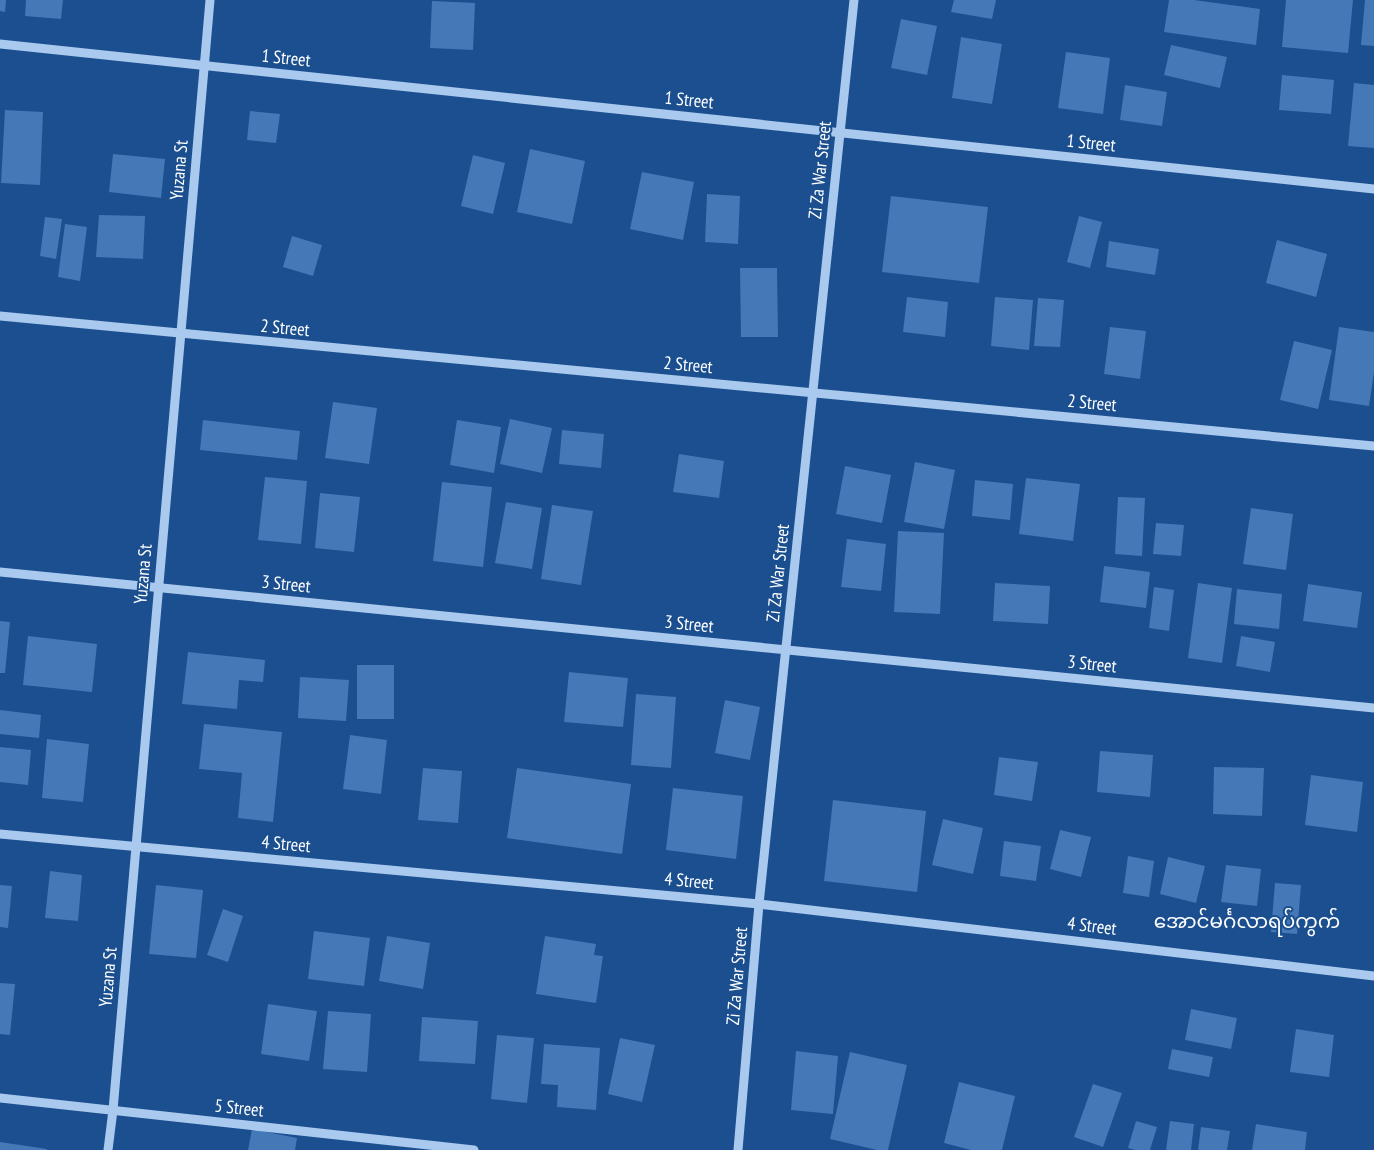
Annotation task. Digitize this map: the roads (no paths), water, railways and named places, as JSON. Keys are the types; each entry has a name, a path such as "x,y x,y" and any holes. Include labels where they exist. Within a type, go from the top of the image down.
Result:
{"street":[{"name":"Yuzana St","path":"108,1150 210,0"},
{"name":"Zi Za War Street","path":"738,1150 759,904 854,0"},
{"name":"1 Street","path":"0,44 1374,188"},
{"name":"2 Street","path":"0,316 1374,446"},
{"name":"3 Street","path":"0,572 1374,708"},
{"name":"4 Street","path":"0,834 759,904 1374,976"},
{"name":"5 Street","path":"0,1098 474,1150"}],"district":[{"name":"အောင်မင်္ဂလာရပ်ကွက်","path":"1247,921"}]}
